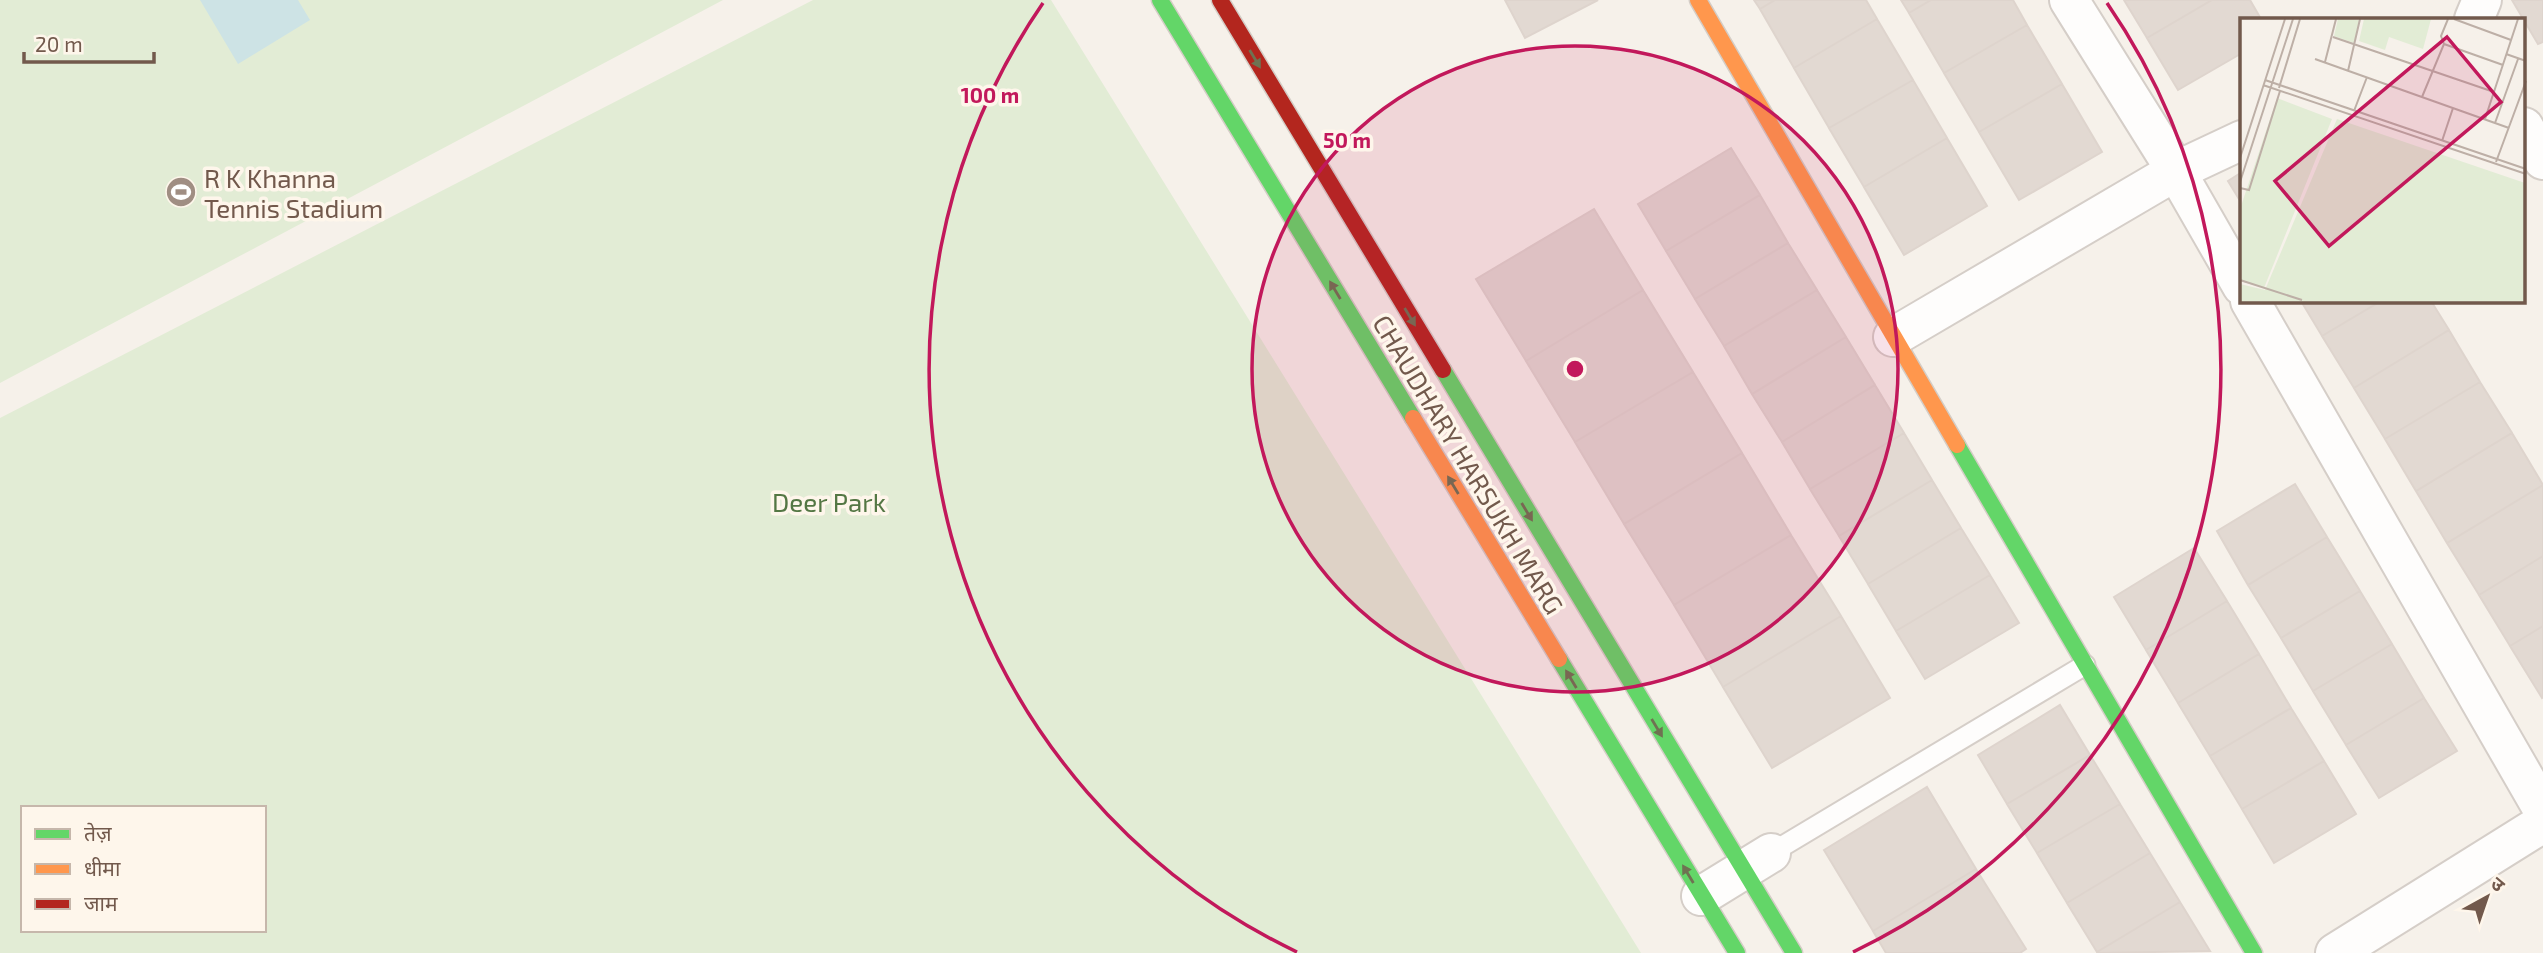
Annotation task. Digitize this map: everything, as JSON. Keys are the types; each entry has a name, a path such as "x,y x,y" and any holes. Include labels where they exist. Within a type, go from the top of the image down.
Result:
{"street":[{"name":"CHAUDHARY HARSUKH MARG","path":"1160,0 1737,953"},
{"name":"CHAUDHARY HARSUKH MARG","path":"1220,0 1757,862 1794,953"},
{"path":"1698,0 2254,953"},
{"path":"2069,0 2176,171 2240,283"},
{"path":"2474,18 2482,0"},
{"path":"2526,130 2543,160"},
{"path":"1893,337 2176,171 2240,141"},
{"path":"2251,303 2543,810"},
{"path":"2335,953 2543,823"},
{"path":"1702,896 1757,862"}],"lane":[{"path":"1757,862 2085,665"}],"green space":[{"name":"R K Khanna Tennis Stadium","path":"0,0 723,0 0,383"},
{"name":"Deer Park","path":"813,0 1051,0 1641,953 0,953 0,418"}],"shaded area":[{"path":"200,0 298,0 310,20 238,64"}],"building":[{"path":"1505,0 1598,0 1525,38"},
{"path":"1754,0 1775,0 1760,9"},
{"path":"1775,0 1866,0 1877,19 1794,68 1760,9"},
{"path":"1901,0 1931,0 1909,13"},
{"path":"1931,0 2013,0 2027,25 1944,73 1909,13"},
{"path":"2124,0 2212,0 2147,38"},
{"path":"2212,0 2250,0 2260,18 2240,18 2240,54 2178,90 2147,38"},
{"path":"2512,0 2543,0 2543,42 2538,44 2526,24 2526,18 2523,18"},
{"path":"1877,19 1913,80 1829,128 1794,68"},
{"path":"2027,25 2062,84 1979,132 1944,73"},
{"path":"1913,80 1947,138 1864,187 1829,128"},
{"path":"2062,84 2102,152 2019,200 1979,132"},
{"path":"1947,138 1987,206 1904,255 1864,187"},
{"path":"1731,148 1760,195 1666,251 1638,204"},
{"path":"2240,173 2240,201 2228,181"},
{"path":"1760,195 1788,243 1695,299 1666,251"},
{"path":"1594,209 1643,290 1526,361 1476,279"},
{"path":"1788,243 1817,290 1724,346 1695,299"},
{"path":"1643,290 1693,372 1575,442 1526,361"},
{"path":"1817,290 1846,337 1752,394 1724,346"},
{"path":"2302,303 2378,303 2322,336"},
{"path":"2378,303 2432,303 2449,330 2354,388 2322,336"},
{"path":"2449,330 2480,382 2385,439 2354,388"},
{"path":"1846,337 1875,385 1782,442 1752,394"},
{"path":"1693,372 1742,453 1624,524 1575,442"},
{"path":"2480,382 2512,433 2416,491 2385,439"},
{"path":"1875,385 1904,433 1810,489 1782,442"},
{"path":"1904,433 1932,480 1839,536 1810,489"},
{"path":"2512,433 2543,485 2447,543 2416,491"},
{"path":"1742,453 1791,535 1674,605 1624,524"},
{"path":"1932,480 1961,528 1868,584 1839,536"},
{"path":"2295,484 2327,537 2248,585 2217,531"},
{"path":"2543,485 2543,556 2479,595 2447,543"},
{"path":"1961,528 1990,575 1896,631 1868,584"},
{"path":"1791,535 1841,616 1723,687 1674,605"},
{"path":"2327,537 2360,591 2281,638 2248,585"},
{"path":"2194,548 2227,601 2146,650 2114,597"},
{"path":"2543,556 2543,626 2510,646 2479,595"},
{"path":"1990,575 2019,623 1925,679 1896,631"},
{"path":"2360,591 2392,644 2313,691 2281,638"},
{"path":"2227,601 2259,654 2178,703 2146,650"},
{"path":"1841,616 1890,698 1772,768 1723,687"},
{"path":"2543,626 2543,697 2542,698 2510,646"},
{"path":"2392,644 2424,698 2346,745 2313,691"},
{"path":"2259,654 2291,708 2210,756 2178,703"},
{"path":"2424,698 2457,751 2379,798 2346,745"},
{"path":"2060,705 2090,755 2007,804 1978,755"},
{"path":"2291,708 2324,761 2242,809 2210,756"},
{"path":"2090,755 2120,804 2037,853 2007,804"},
{"path":"2324,761 2356,814 2274,863 2242,809"},
{"path":"1927,787 1976,869 1873,931 1824,850"},
{"path":"2120,804 2150,853 2067,903 2037,853"},
{"path":"2150,853 2180,902 2097,952 2067,903"},
{"path":"1976,869 2026,949 2020,953 1886,953 1873,931"},
{"path":"2180,902 2210,951 2097,953 2097,952"}],"traffic: fast":[{"path":"1160,0 1413,418"},
{"path":"1443,370 1794,953"},
{"path":"1957,445 2254,953"},
{"path":"1559,659 1737,953"}],"traffic: slow":[{"path":"1698,0 1957,445"},
{"path":"1413,418 1559,659"}],"traffic: jam":[{"path":"1220,0 1443,370"}],"place":[{"name":"R K Khanna Tennis Stadium","path":"181,192"}]}
